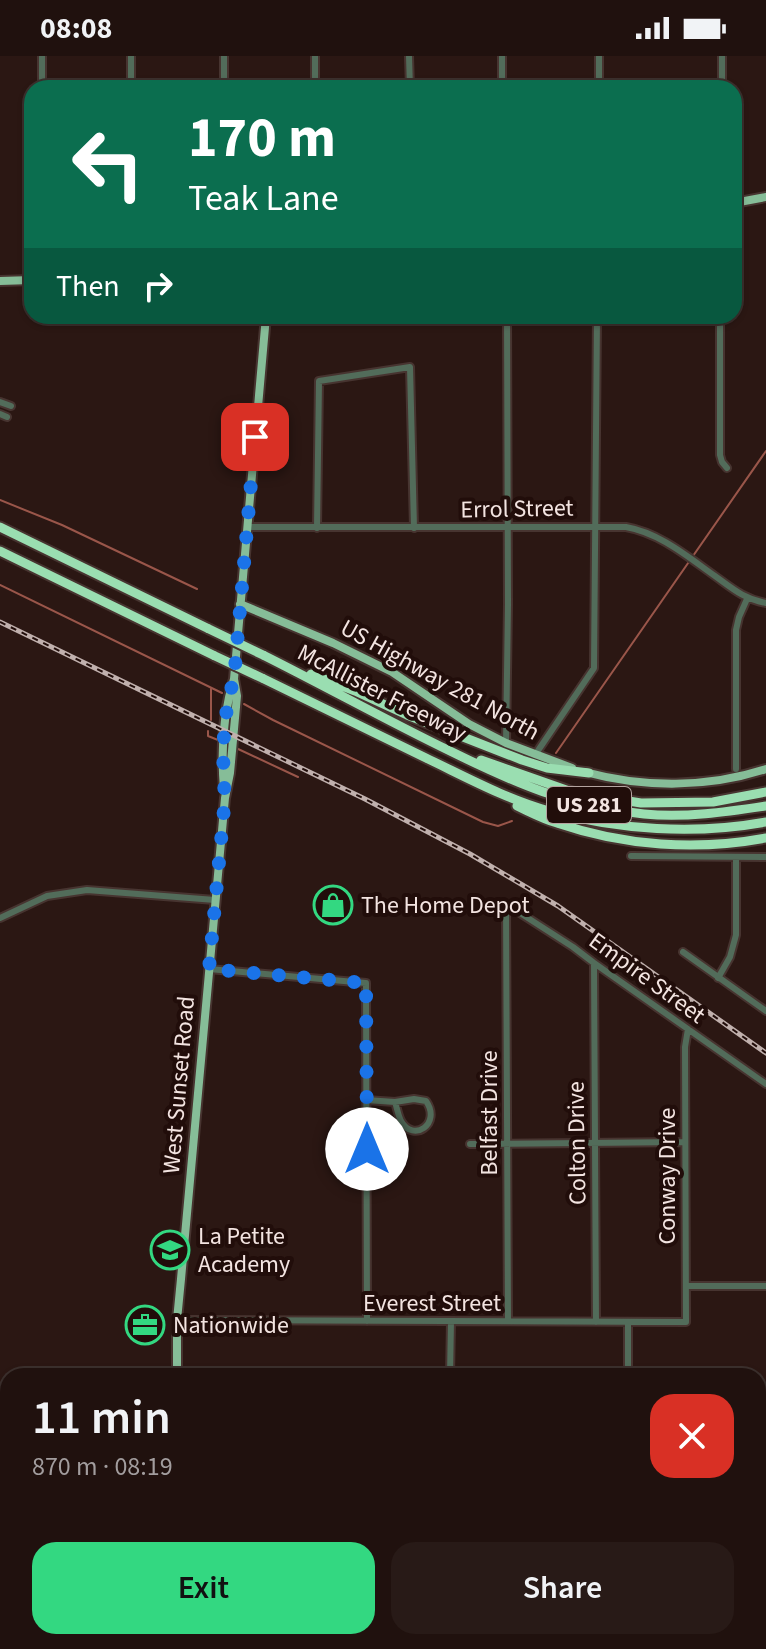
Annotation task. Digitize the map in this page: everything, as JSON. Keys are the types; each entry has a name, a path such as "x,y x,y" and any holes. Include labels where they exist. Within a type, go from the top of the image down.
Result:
{"highway":[{"name":"McAllister Freeway","path":"0,527 529,788 582,804 646,814 688,815 766,806"},
{"name":"McAllister Freeway","path":"0,551 487,787 549,811 593,821 681,830 766,822"},
{"path":"263,655 493,750 547,768 589,773"},
{"path":"423,738 545,784 595,796 641,803 683,804 766,792"},
{"path":"487,787 514,805 556,823 644,843 695,846 766,838"}],"main road":[{"path":"742,202 766,197"},
{"path":"0,281 24,280"},
{"name":"West Sunset Road","path":"177,1368 177,1320 237,696 234,679 265,324"},
{"name":"US Highway 281 North","path":"240,604 392,672 469,724 506,743 589,773 664,784 737,777 766,769"}],"street":[{"path":"42,56 42,80"},
{"path":"131,56 131,80"},
{"path":"224,56 224,80"},
{"path":"315,56 315,80"},
{"path":"409,56 410,80"},
{"path":"502,56 502,80"},
{"path":"599,56 599,80"},
{"path":"722,56 722,80"},
{"path":"506,743 507,324"},
{"path":"535,755 594,668 597,324"},
{"path":"720,324 720,455 727,468"},
{"path":"317,528 319,381 410,367 414,528"},
{"path":"0,402 11,406"},
{"name":"Errol Street","path":"247,527 626,527 649,533 747,599 766,603"},
{"path":"736,769 736,630 747,599"},
{"path":"631,856 766,857"},
{"path":"718,978 730,957 736,935 736,857"},
{"path":"0,918 47,896 87,890 215,900"},
{"name":"Empire Street","path":"506,904 573,947 766,1084"},
{"name":"Belfast Drive","path":"506,904 508,1321"},
{"path":"683,952 766,1011"},
{"name":"Colton Drive","path":"594,963 596,1322"},
{"path":"209,969 366,983 367,1321"},
{"name":"Conway Drive","path":"686,1322 685,1047 688,1029"},
{"path":"366,1100 426,1101 430,1108 430,1123 420,1130 406,1127 401,1122 395,1102"},
{"path":"470,1144 685,1142"},
{"path":"686,1286 766,1286"},
{"name":"Everest Street","path":"177,1320 686,1322"},
{"path":"450,1368 451,1321"},
{"path":"628,1322 628,1368"}],"waterway":[{"path":"556,753 766,451"},
{"path":"0,500 62,525 197,589"},
{"path":"0,585 222,693"},
{"path":"211,689 211,720"},
{"path":"244,704 483,822 498,826 512,821"},
{"path":"208,731 208,736 218,740"},
{"path":"236,748 298,777"}],"railway":[{"path":"0,622 365,799 470,854 558,906 766,1053"}],"place":[{"name":"The Home Depot","path":"333,905"},
{"name":"La Petite Academy","path":"170,1250"},
{"name":"Nationwide","path":"145,1325"}],"route":[{"path":"255,437 234,679 229,693 225,731 225,798 209,969 366,983 367,1149"}]}
